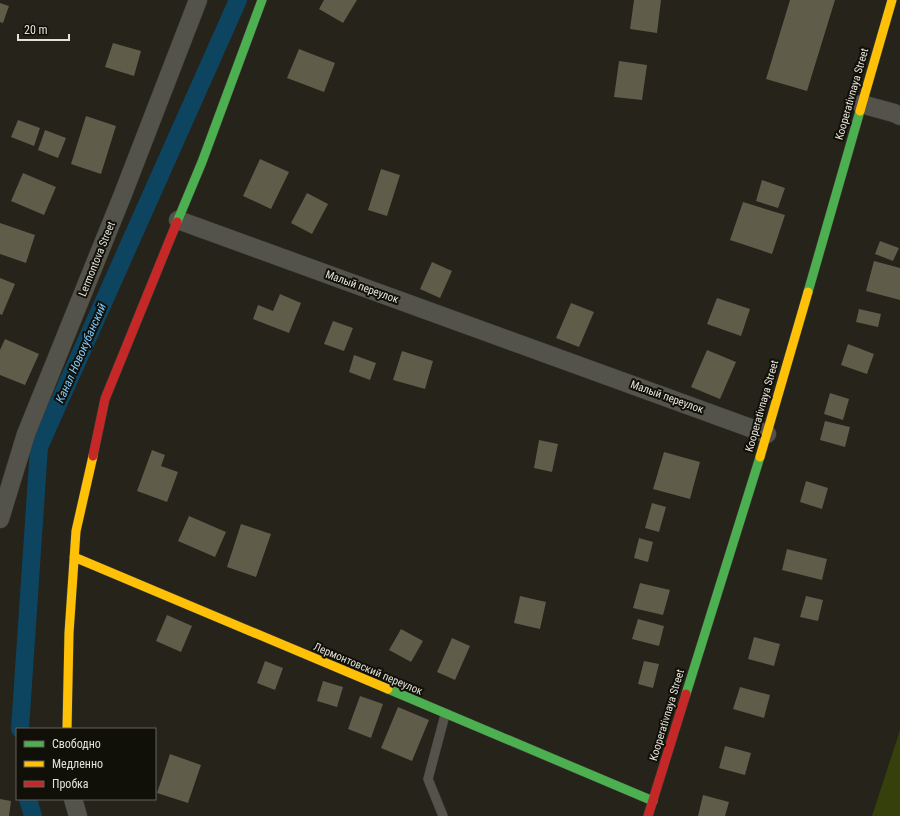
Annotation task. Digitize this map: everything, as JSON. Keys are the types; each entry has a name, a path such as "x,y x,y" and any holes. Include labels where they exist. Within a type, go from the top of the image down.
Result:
{"street":[{"name":"Lermontova Street","path":"0,519 26,434 123,194 198,0"},
{"path":"67,728 69,633 76,531 105,399 202,162 262,0"},
{"name":"Kooperativnaya Street","path":"648,816 767,434 892,0"},
{"path":"861,104 900,116"},
{"name":"Малый переулок","path":"178,220 767,434"},
{"name":"Лермонтовский переулок","path":"74,557 445,715 653,801"},
{"path":"74,800 78,816"}],"lane":[{"path":"443,816 428,779 445,715"}],"green space":[{"path":"900,730 900,816 872,816"}],"building":[{"path":"324,0 357,0 343,23 319,9"},
{"path":"634,0 661,0 657,33 630,29"},
{"path":"790,0 835,0 807,91 766,79"},
{"path":"0,3 9,6 3,23 0,22"},
{"path":"113,43 141,51 134,76 105,67"},
{"path":"299,49 335,63 324,92 287,78"},
{"path":"619,61 647,65 642,100 614,97"},
{"path":"86,116 116,126 101,174 71,164"},
{"path":"18,120 40,128 34,146 11,137"},
{"path":"45,130 66,138 58,158 38,150"},
{"path":"260,159 289,172 271,209 243,196"},
{"path":"381,169 400,175 387,216 368,210"},
{"path":"23,173 56,187 44,215 11,201"},
{"path":"762,180 785,188 778,208 756,201"},
{"path":"307,193 328,204 312,234 291,223"},
{"path":"743,202 785,215 772,254 730,240"},
{"path":"0,223 35,235 26,263 0,254"},
{"path":"880,241 899,248 893,261 875,254"},
{"path":"874,261 900,268 900,300 866,291"},
{"path":"432,262 452,271 440,298 420,289"},
{"path":"0,278 15,284 2,315 0,314"},
{"path":"280,294 301,303 289,333 253,319 258,305 273,311"},
{"path":"717,298 750,309 741,336 707,324"},
{"path":"571,303 594,312 579,347 556,338"},
{"path":"859,309 881,314 878,327 856,322"},
{"path":"333,321 353,328 344,351 324,344"},
{"path":"5,339 39,354 25,385 0,375 0,350"},
{"path":"848,344 874,354 867,374 841,365"},
{"path":"707,350 736,362 720,399 691,387"},
{"path":"402,351 433,361 425,389 393,380"},
{"path":"354,355 376,363 370,380 349,372"},
{"path":"830,393 849,399 843,420 824,414"},
{"path":"825,421 850,427 845,447 820,440"},
{"path":"539,440 558,444 552,472 534,468"},
{"path":"152,450 165,455 161,466 178,472 167,502 137,491"},
{"path":"664,452 700,462 690,499 653,489"},
{"path":"806,481 828,488 822,509 800,502"},
{"path":"652,503 666,507 659,532 645,528"},
{"path":"189,516 226,532 215,557 178,541"},
{"path":"241,524 271,534 256,577 227,567"},
{"path":"639,538 653,542 648,562 634,558"},
{"path":"787,549 827,559 822,580 782,570"},
{"path":"640,583 670,590 663,615 633,608"},
{"path":"520,596 546,602 540,629 514,623"},
{"path":"806,596 823,600 818,621 800,617"},
{"path":"167,615 192,626 181,652 156,641"},
{"path":"638,619 664,626 659,646 632,639"},
{"path":"401,629 423,641 411,662 389,650"},
{"path":"754,637 780,644 774,666 748,659"},
{"path":"452,638 470,646 455,680 437,672"},
{"path":"265,661 283,668 275,690 257,683"},
{"path":"644,661 659,664 653,688 638,684"},
{"path":"323,681 343,687 337,707 317,701"},
{"path":"740,687 770,695 764,718 733,709"},
{"path":"360,696 383,704 371,738 348,729"},
{"path":"398,707 429,720 412,761 381,748"},
{"path":"725,746 751,753 745,775 719,768"},
{"path":"170,754 201,765 188,803 157,793"},
{"path":"703,795 729,802 725,816 698,816"},
{"path":"0,799 11,801 9,816 0,816"}],"waterway":[{"name":"Канал Новокубанский","path":"20,728 39,447 238,0"},
{"name":"Канал Новокубанский","path":"28,800 33,816"}],"traffic: fast":[{"path":"177,222 202,162 262,0"},
{"path":"808,292 860,111"},
{"path":"686,694 760,457"},
{"path":"388,689 653,801"}],"traffic: slow":[{"path":"860,111 892,0"},
{"path":"760,457 808,292"},
{"path":"67,728 69,633 76,531 93,456"},
{"path":"74,557 388,689"}],"traffic: jam":[{"path":"93,456 105,399 177,222"},
{"path":"648,816 686,694"}]}
